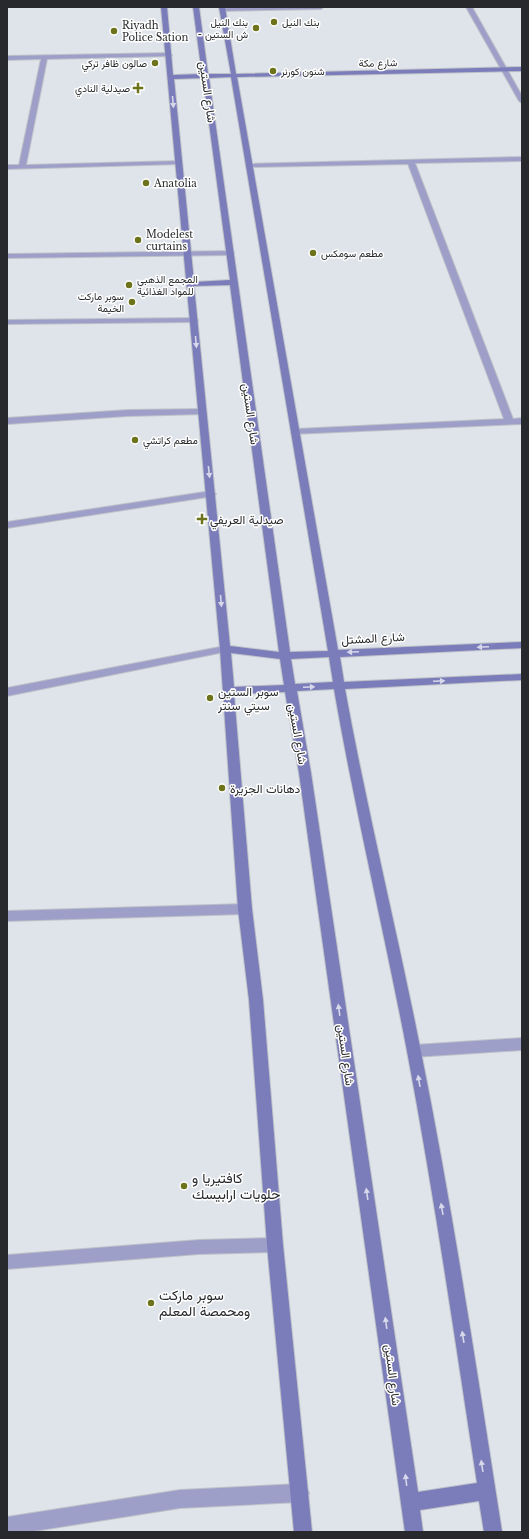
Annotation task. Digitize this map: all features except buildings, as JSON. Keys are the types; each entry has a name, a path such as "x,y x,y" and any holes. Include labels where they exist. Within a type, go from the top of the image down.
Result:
{"main road":[{"path":"164,7 211,494 225,649 245,909 256,1000 275,1245 303,1532"},
{"name":"شارع الستين","path":"196,7 285,656 305,773 385,1320 414,1532"},
{"path":"222,8 354,772 414,1051 456,1293 493,1532"},
{"name":"شارع مكة","path":"171,77 522,69"},
{"path":"191,284 234,282"},
{"name":"شارع المشتل","path":"225,649 285,656 522,645"},
{"path":"228,691 522,677"},
{"path":"409,1502 486,1491"}],"street":[{"path":"222,8 321,7"},
{"path":"468,7 522,101"},
{"path":"7,58 45,56 169,55"},
{"path":"22,166 45,56"},
{"path":"249,165 522,159"},
{"path":"411,162 510,422"},
{"path":"7,167 179,163"},
{"path":"7,256 230,253"},
{"path":"7,322 194,320"},
{"path":"7,420 128,413 203,412"},
{"path":"296,432 522,421"},
{"path":"7,525 211,494"},
{"path":"7,692 225,649"},
{"path":"7,916 245,909"},
{"path":"414,1051 522,1044"},
{"path":"7,1262 199,1247 275,1245"},
{"path":"7,1526 180,1499 300,1493"}],"place":[{"name":"بنك النيل","path":"274,22"},
{"name":"بنك النيل - ش الستين","path":"256,28"},
{"name":"Riyadh Police Sation","path":"114,31"},
{"name":"صالون ظافر تركي","path":"155,63"},
{"name":"شنون كورنر","path":"273,71"},
{"name":"صيدلية النادي","path":"138,88"},
{"name":"Anatolia","path":"146,183"},
{"name":"Modelest curtains","path":"138,240"},
{"name":"مطعم سومكس","path":"313,253"},
{"name":"المجمع الذهبي للمواد الغذائية","path":"129,285"},
{"name":"سوبر ماركت الخيمة","path":"132,302"},
{"name":"مطعم كراتشي","path":"135,440"},
{"name":"صيدلية العريفي","path":"202,519"},
{"name":"سوبر الستين سيتي سنتر","path":"210,698"},
{"name":"دهانات الجزيرة","path":"222,788"},
{"name":"كافتيريا و حلويات ارابيسك","path":"184,1186"},
{"name":"سوبر ماركت ومحمصة المعلم","path":"151,1303"}]}
